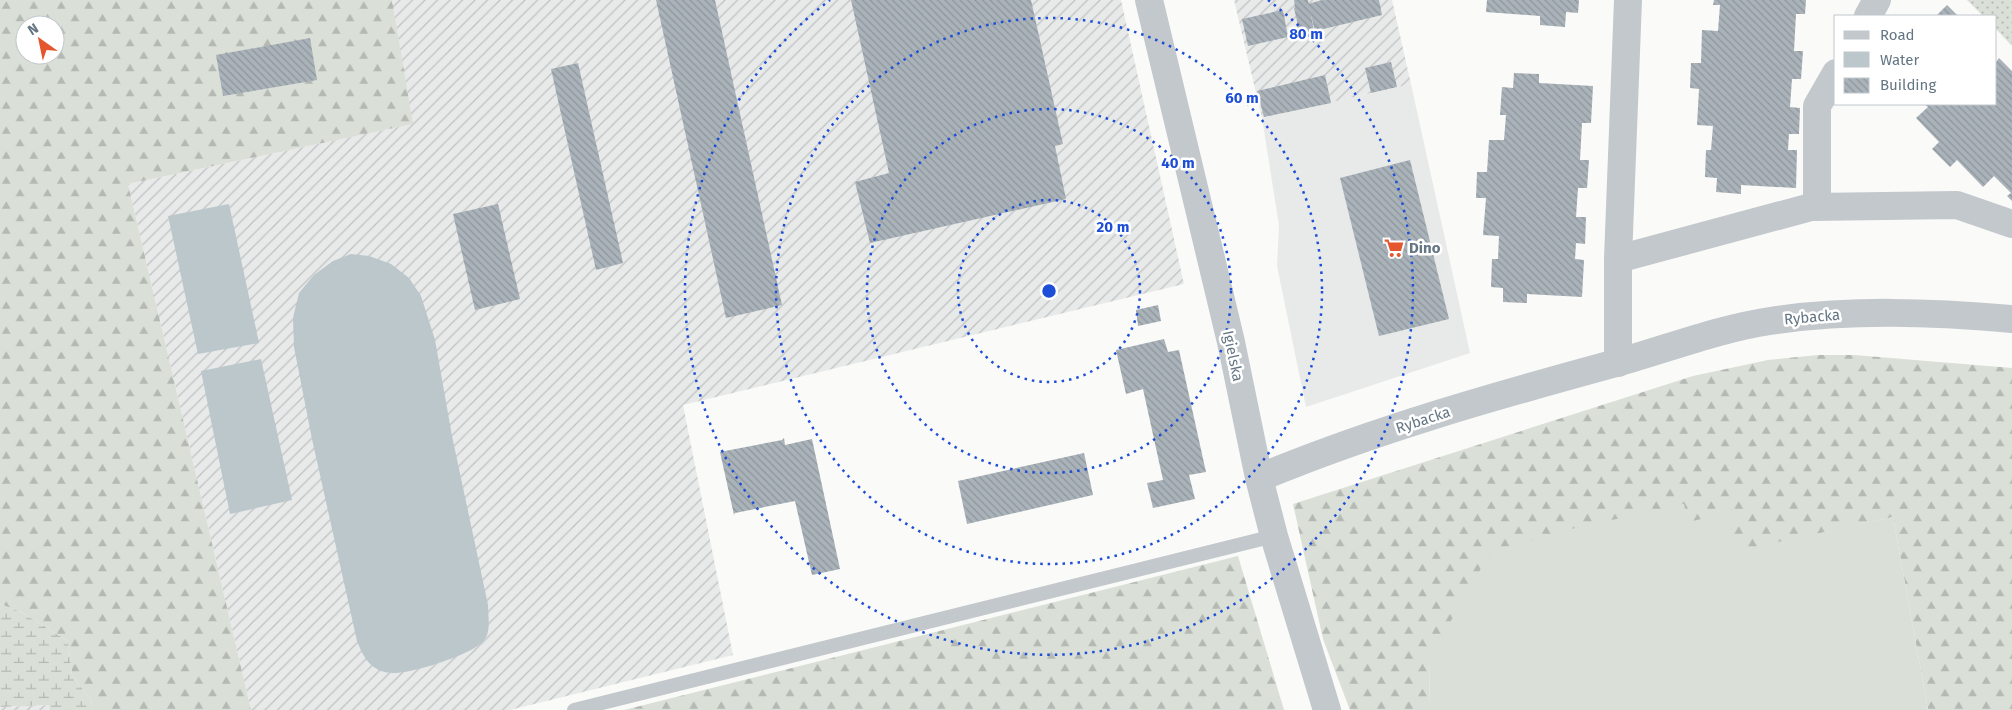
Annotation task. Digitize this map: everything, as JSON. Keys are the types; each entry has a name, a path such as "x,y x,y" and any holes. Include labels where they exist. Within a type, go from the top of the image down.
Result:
{"street":[{"name":"Igielska","path":"1149,0 1231,342 1259,478 1274,536 1327,710"},
{"path":"1618,363 1618,259 1628,0"},
{"path":"1869,15 1877,0"},
{"path":"1817,207 1817,106 1834,76"},
{"path":"1618,259 1811,207 1958,205 2012,224"},
{"name":"Rybacka","path":"1259,478 1310,457 1523,388 1618,363 1725,330 1771,321 1856,314 1950,313 2012,319"}],"lane":[{"path":"574,710 1274,536"}],"shaded area":[{"path":"392,0 1121,0 1184,284 683,405 733,655 510,710 251,710 128,184 412,124"},
{"path":"1234,0 1392,0 1411,84 1262,118"},
{"path":"1411,84 1470,353 1306,407 1277,266 1279,226 1262,118"},
{"path":"50,705 50,710 0,710 0,707"}],"green space":[{"path":"0,0 392,0 413,124 128,184 251,710 93,710 91,701 72,675 68,641 21,612 0,604"},
{"path":"1967,0 2012,0 2012,46 1997,30 1997,15 1982,15"},
{"path":"1818,355 1854,355 2012,368 2012,710 1928,710 1893,517 1737,552 1687,522 1683,504 1429,659 1430,710 1350,710 1323,639 1293,504 1693,376 1768,360"},
{"path":"1684,504 1688,522 1728,513 1737,551 1893,517 1928,710 1430,710 1429,659 1491,551 1562,531"},
{"path":"1238,556 1284,710 624,710"},
{"path":"0,604 21,612 68,641 72,675 91,701 93,710 50,710 49,705 0,707"}],"water":[{"path":"229,204 259,343 198,354 168,216"},
{"path":"351,254 369,256 391,264 409,278 421,296 435,340 452,436 488,605 488,631 485,639 479,645 470,651 443,662 395,673 379,670 370,664 357,641 312,439 294,347 293,318 299,293 314,275 333,261"},
{"path":"261,359 292,500 230,514 201,371"}],"building":[{"path":"656,0 715,0 782,305 726,318"},
{"path":"851,0 1031,0 1063,144 1055,146 1066,199 870,243 855,182 889,173"},
{"path":"1294,0 1308,0 1314,31 1300,34"},
{"path":"1322,0 1379,0 1382,15 1315,31 1308,4"},
{"path":"1487,0 1579,0 1578,13 1566,12 1565,27 1540,25 1540,16 1486,12"},
{"path":"1714,0 1806,0 1805,14 1796,14 1794,51 1803,51 1801,79 1792,79 1790,107 1800,108 1799,134 1789,134 1788,150 1797,150 1796,188 1741,185 1741,194 1716,192 1717,178 1705,177 1706,150 1711,150 1713,126 1697,125 1699,89 1690,88 1691,63 1701,63 1702,30 1718,31 1720,5 1713,5"},
{"path":"1947,5 1957,15 1937,15"},
{"path":"1283,10 1288,37 1248,46 1242,19"},
{"path":"310,38 317,80 223,96 216,55"},
{"path":"1999,58 2012,71 2012,201 2007,196 2011,193 1994,176 1983,187 1957,160 1950,167 1932,149 1939,142 1916,118 1928,107 1925,105 1997,105 1997,61"},
{"path":"1391,62 1397,87 1371,93 1365,68"},
{"path":"578,63 623,263 596,270 551,69"},
{"path":"1514,73 1539,74 1539,83 1593,86 1591,123 1582,123 1580,160 1589,160 1587,188 1578,188 1576,217 1586,217 1585,244 1576,243 1575,259 1584,260 1582,297 1527,294 1527,303 1503,302 1503,288 1491,287 1492,259 1498,259 1499,236 1483,235 1486,198 1476,198 1477,172 1487,172 1489,140 1504,140 1506,115 1500,115 1502,87 1513,88"},
{"path":"1325,75 1331,103 1264,117 1257,91"},
{"name":"Dino","path":"1410,160 1449,319 1379,336 1340,178"},
{"path":"498,204 520,299 475,310 453,214"},
{"path":"1158,305 1161,321 1138,326 1136,310"},
{"path":"1164,339 1168,352 1179,350 1206,472 1189,475 1195,499 1153,508 1147,483 1163,480 1143,389 1126,394 1116,350"},
{"path":"784,438 785,445 812,439 840,569 812,575 795,501 735,513 734,515 720,452 782,440"},
{"path":"1084,453 1093,495 967,524 958,481"}],"place":[{"name":"Dino","path":"1394,248"}]}
